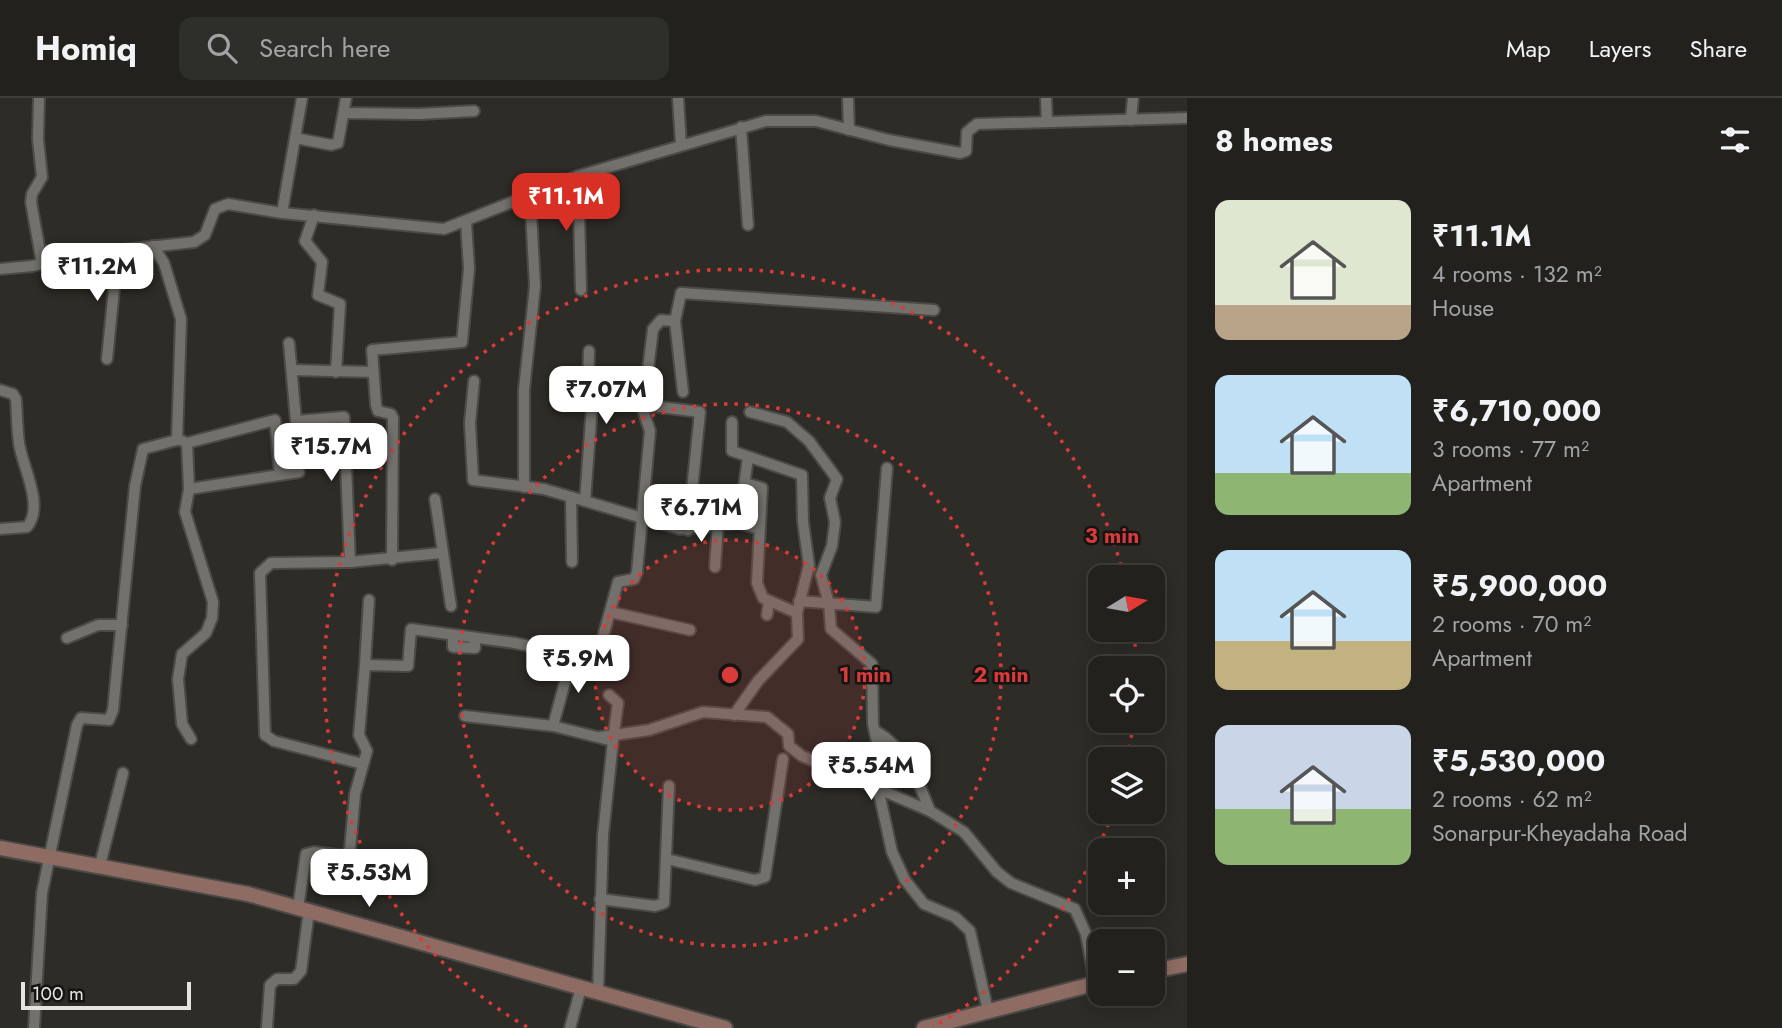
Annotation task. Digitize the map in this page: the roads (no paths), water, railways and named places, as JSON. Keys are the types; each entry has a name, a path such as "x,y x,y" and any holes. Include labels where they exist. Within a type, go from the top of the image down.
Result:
{"main road":[{"path":"0,848 248,894 725,1028"},
{"path":"1165,969 1187,964"},
{"path":"924,1028 944,1026 988,1011 1088,986"}],"street":[{"path":"39,98 38,139 42,177 32,194 31,202 43,264"},
{"path":"282,213 302,98"},
{"path":"295,138 331,145 338,143 346,98"},
{"path":"678,98 681,144"},
{"path":"848,98 849,130"},
{"path":"1046,98 1047,122"},
{"path":"1131,120 1133,98"},
{"path":"345,113 419,114 474,111"},
{"path":"0,269 201,239 215,209 221,205 444,229 578,176 766,121 804,120 960,153 966,151 967,132 978,124 1187,118"},
{"path":"741,127 748,225"},
{"path":"578,176 581,290"},
{"path":"524,487 524,390 535,286 530,194"},
{"path":"314,215 305,242 322,262 318,295 340,304 336,372"},
{"path":"392,559 393,418 391,414 378,411 372,350 462,342 469,269 466,221"},
{"path":"153,246 164,263 181,319 182,441 189,489 185,512 213,602 212,618 206,633 182,654 178,679 181,724 191,739"},
{"path":"107,359 118,250"},
{"path":"683,392 675,321 678,298 688,292 934,310"},
{"path":"365,665 408,666 411,629 572,656 593,658 598,655 618,582 636,576 650,431 644,405 653,329 661,320 675,321"},
{"path":"289,342 296,421 344,417 350,562"},
{"path":"584,501 593,392 588,383 589,351"},
{"path":"292,370 373,372"},
{"path":"474,381 470,424 471,477 479,483 524,487 571,497 688,530 718,523 739,523 760,529"},
{"path":"0,390 13,394 16,399 19,443 33,498 33,517 27,527 0,529"},
{"path":"644,405 700,412 688,530"},
{"path":"750,412 786,422 809,441 837,479 830,498 835,522 832,546 821,575 829,604 831,629 872,664 875,731 880,751 878,788 892,852 905,880 924,904 955,917 970,931 988,1011"},
{"path":"34,1028 42,894 76,725 81,718 104,722 112,716 135,486 143,449 275,420 280,474"},
{"path":"732,422 732,451 802,475 803,522 808,565 797,614 798,639 758,681 734,715"},
{"path":"739,523 748,457"},
{"path":"799,601 876,607 887,468"},
{"path":"189,489 299,472"},
{"path":"745,483 762,488 757,583 763,598 797,614"},
{"path":"571,497 572,562"},
{"path":"435,499 451,606"},
{"path":"715,567 718,523"},
{"path":"363,764 269,739 262,726 260,573 271,563 350,562 441,553"},
{"path":"267,1028 270,985 277,979 294,979 301,971 306,854 348,854 355,794 366,747 360,740 359,727 369,600"},
{"path":"767,615 769,601"},
{"path":"610,612 690,630"},
{"path":"68,638 98,625 122,625"},
{"path":"553,726 572,656"},
{"path":"597,993 603,835 618,703 609,695"},
{"path":"465,716 553,726 613,738 649,730 703,712 766,717 788,734 789,746 802,756 930,811 964,832 997,872 1011,883 1075,909 1088,942"},
{"path":"875,731 891,739 920,785 930,811"},
{"path":"667,859 755,880 765,877 783,759"},
{"path":"100,865 122,773"},
{"path":"600,900 661,905 666,896 669,786"},
{"path":"570,1028 580,988"}]}
